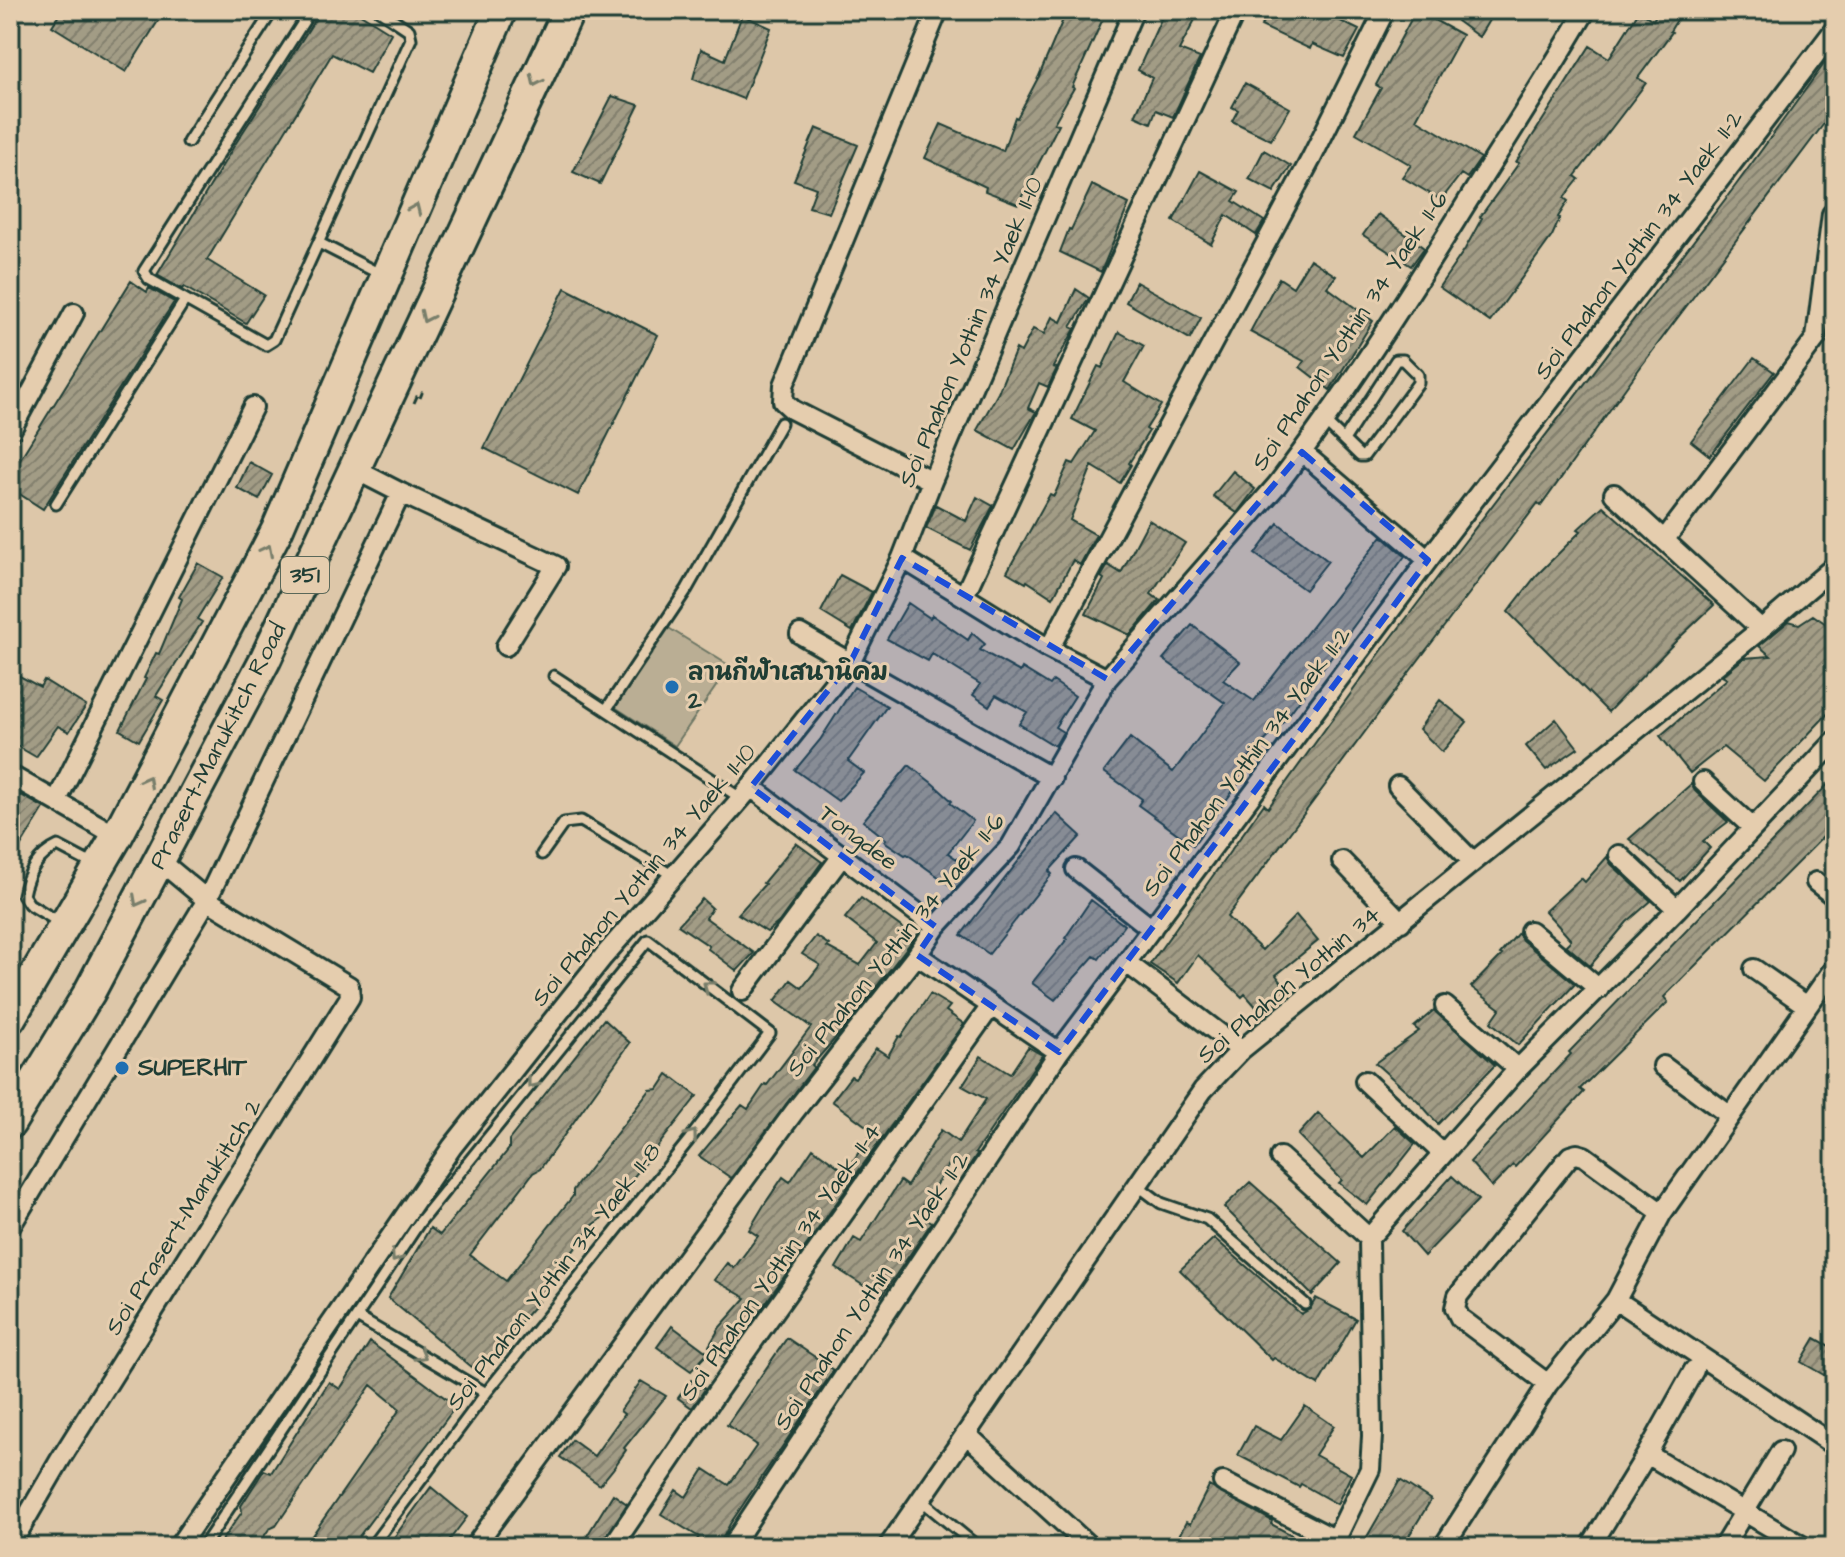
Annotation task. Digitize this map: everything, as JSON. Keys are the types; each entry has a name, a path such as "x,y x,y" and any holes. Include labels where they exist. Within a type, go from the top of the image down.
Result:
{"main road":[{"name":"Prasert-Manukitch Road","path":"14,1005 65,926 117,836 277,530 501,10"},
{"name":"Prasert-Manukitch Road","path":"10,1123 89,993 265,660 569,10"}],"street":[{"path":"932,481 793,410 783,401 784,385 938,10"},
{"name":"Soi Phahon Yothin 34 Yaek 11-10","path":"178,1547 452,1147 603,957 745,792 850,663 902,558 1134,10"},
{"path":"964,596 1236,10"},
{"path":"1049,649 1312,157 1385,10"},
{"name":"Soi Phahon Yothin 34 Yaek 11-6","path":"474,1547 794,1112 936,927 1011,846 1107,679 1277,485 1302,452 1409,297 1586,10"},
{"name":"Soi Phahon Yothin 34 Yaek 11-2","path":"731,1547 1059,1052 1428,560 1835,29"},
{"path":"1665,539 1816,338 1832,214"},
{"path":"10,432 74,313"},
{"path":"57,800 253,407"},
{"path":"1302,452 1428,560"},
{"path":"354,469 556,566 506,646"},
{"path":"10,1227 207,900 401,493"},
{"path":"1614,494 1761,629"},
{"path":"902,558 1049,649 1107,679"},
{"name":"Soi Phahon Yothin 34","path":"888,1547 1203,1090 1241,1050 1835,566"},
{"path":"800,634 1052,778"},
{"path":"1223,1482 1334,1543 1370,1469 1369,1238 1518,1069 1677,909 1835,741"},
{"path":"10,775 117,836"},
{"path":"1703,782 1753,828"},
{"path":"1398,786 1473,862"},
{"name":"Tongdee","path":"745,792 842,856 936,927"},
{"path":"1619,855 1677,909"},
{"path":"742,991 842,856"},
{"name":"Soi Prasert-Manukitch 2","path":"10,1546 60,1460 350,997 349,986 207,900 159,860"},
{"path":"1342,861 1401,922"},
{"path":"1076,869 1152,929"},
{"path":"1816,882 1835,897"},
{"path":"1530,931 1599,989"},
{"path":"917,955 1059,1052"},
{"path":"1127,963 1241,1050"},
{"path":"1443,1547 1548,1384 1616,1300 1662,1213 1835,967"},
{"path":"1754,969 1807,1006"},
{"name":"Soi Phahon Yothin 34 Yaek 11-4","path":"612,1547 717,1392 991,1006"},
{"path":"1445,1006 1518,1069"},
{"path":"1663,1066 1729,1115"},
{"path":"1365,1081 1442,1153"},
{"path":"1548,1384 1460,1318 1455,1308 1458,1296 1570,1156 1584,1156 1662,1213"},
{"path":"1280,1157 1369,1238"},
{"path":"1616,1300 1835,1446"},
{"path":"1590,1547 1694,1370"},
{"path":"966,1434 1090,1547"},
{"path":"1723,1547 1781,1451"},
{"path":"1647,1454 1804,1547"}],"lane":[{"path":"188,142 273,10"},
{"path":"311,10 145,267 149,279 261,344 274,340 411,39 409,30 379,10"},
{"path":"319,243 385,277"},
{"path":"56,504 185,300"},
{"path":"1323,420 1360,456 1368,453 1418,383 1418,375 1403,360 1396,360 1344,440"},
{"path":"606,710 687,589 781,423"},
{"path":"554,676 745,792"},
{"path":"542,854 564,823 581,821 672,875"},
{"path":"65,926 29,904 23,895 26,879 47,851 58,846 99,868"},
{"name":"Soi Phahon Yothin 34 Yaek 11-8","path":"357,1317 419,1223 648,940 770,1033 689,1140 486,1393 371,1547"},
{"path":"1137,1185 1161,1203 1207,1219 1305,1304"},
{"path":"203,1547 357,1317 486,1393"},
{"path":"921,1500 978,1547"}],"path":[{"path":"414,403 419,392 422,393 420,398"}],"highlighted area":[{"path":"1302,452 1428,560 1059,1052 917,955 936,927 751,787 850,663 902,558 1107,679"}],"shaded area":[{"name":"ลานกีฬาเสนานิคม 2","path":"667,627 730,666 675,746 615,707"}],"building":[{"path":"62,10 165,10 126,72 52,26"},
{"path":"321,10 354,10 391,33 369,73 332,54 207,260 264,295 246,323 157,275 234,146"},
{"path":"1067,10 1077,10 1102,21 1074,88 1054,123 1059,124 1018,204 985,191 986,187 925,158 941,124 1003,151 1015,117 1039,76"},
{"path":"1165,10 1189,10 1198,14 1179,50 1200,58 1173,117 1156,110 1151,123 1135,116 1152,78 1138,70"},
{"path":"1269,10 1330,10 1328,15 1359,30 1344,58 1312,44 1310,49 1261,26"},
{"path":"1416,10 1462,35 1416,119 1481,158 1467,178 1461,174 1441,200 1402,177 1411,165 1356,133 1381,88 1376,85"},
{"path":"1464,10 1495,10 1479,37 1457,21"},
{"path":"1659,10 1683,10 1672,32 1638,78 1646,83 1575,176 1579,179 1564,198 1568,201 1558,217 1552,236 1490,322 1439,287 1465,249 1480,217 1519,163 1516,162 1590,46 1609,58 1639,11 1653,20"},
{"path":"742,15 771,28 743,99 693,79 701,49 725,60"},
{"path":"1835,49 1835,109 1642,365 1541,506 1538,503 1227,917 1262,950 1296,915 1318,941 1276,975 1290,993 1263,1015 1245,994 1242,997 1198,955 1178,983 1150,964 1264,804 1268,808 1383,649 1736,185"},
{"path":"1245,83 1290,108 1271,140 1232,121 1238,110 1232,107"},
{"path":"612,96 639,105 600,184 573,172"},
{"path":"816,128 858,145 829,213 809,207 816,188 794,180"},
{"path":"1264,150 1291,166 1274,192 1249,179"},
{"path":"1200,171 1239,192 1233,201 1264,221 1256,235 1226,215 1211,244 1173,221"},
{"path":"1092,185 1129,204 1101,272 1060,252"},
{"path":"1378,214 1424,248 1411,266 1363,235"},
{"path":"1310,259 1336,276 1327,287 1373,321 1330,390 1300,367 1304,361 1250,332 1279,278 1293,287"},
{"path":"131,281 147,292 149,288 174,302 43,509 10,488 10,475"},
{"path":"1136,282 1201,318 1190,339 1126,302"},
{"path":"565,288 658,335 578,495 484,448"},
{"path":"1076,289 1089,298 1071,327 1075,329 1053,367 1057,368 1048,387 1039,383 1028,408 1036,412 1014,450 977,430 998,393 1016,349 1021,352 1033,329 1044,334 1052,317 1061,322"},
{"path":"1119,332 1144,346 1124,382 1161,405 1120,483 1092,466 1070,520 1096,535 1080,565 1073,560 1053,598 1007,572 1050,494 1054,496 1069,462 1074,464 1095,431 1072,419"},
{"path":"1754,358 1774,372 1710,456 1691,441"},
{"path":"249,462 272,475 259,500 237,488"},
{"path":"1233,471 1255,489 1237,513 1213,496"},
{"path":"977,497 993,506 970,550 926,528 936,505 966,521"},
{"path":"1603,506 1714,605 1608,712 1508,612 1536,576 1581,531 1578,529"},
{"path":"1149,520 1185,543 1151,594 1159,600 1130,635 1086,614 1108,565 1121,573"},
{"path":"1278,523 1328,561 1305,590 1255,554"},
{"path":"1382,536 1405,556 1284,721 1244,763 1250,768 1193,845 1138,805 1142,799 1104,772 1130,738 1173,772 1225,703 1163,659 1192,625 1240,662 1223,680 1254,701"},
{"path":"198,563 223,577 197,619 202,622 156,696 163,700 139,741 120,730 156,653 159,654 182,599 179,597"},
{"path":"840,575 872,592 852,631 821,612"},
{"path":"908,603 968,640 972,633 985,644 980,650 1020,672 1022,668 1050,685 1053,681 1075,696 1055,727 1063,732 1055,746 1019,724 1027,712 996,695 989,706 973,695 980,684 932,654 928,661 887,639"},
{"path":"1813,615 1835,630 1835,706 1764,781 1723,747 1690,773 1660,736 1727,679 1722,676 1744,658 1771,656 1759,646 1789,621 1799,624"},
{"path":"10,671 40,687 44,680 86,706 69,732 58,726 36,757 10,742"},
{"path":"854,687 887,706 848,761 864,773 838,801 795,770 820,740"},
{"path":"1440,700 1467,722 1442,752 1419,729"},
{"path":"1556,719 1578,748 1546,770 1526,746"},
{"path":"909,765 973,821 948,853 973,870 955,889 884,841 886,839 863,821"},
{"path":"1835,777 1835,825 1664,997 1668,1002 1580,1089 1584,1092 1515,1167 1513,1165 1492,1187 1470,1162 1571,1054 1569,1052"},
{"path":"1691,784 1728,822 1703,841 1710,848 1680,881 1629,839"},
{"path":"19,794 44,808 10,864 10,810"},
{"path":"1056,813 1081,836 1049,871 1052,874 989,954 961,935"},
{"path":"796,843 822,862 779,922 767,932 738,914"},
{"path":"1607,857 1651,901 1627,922 1590,966 1566,945 1571,940 1545,911 1581,878 1585,882"},
{"path":"861,898 915,937 812,1065 814,1067 731,1178 699,1156 742,1105 748,1109 811,1027 775,1001 791,980 802,988 820,965 802,954 816,936 829,945 827,947 860,965 877,943 845,918"},
{"path":"702,899 712,908 706,918 754,953 737,971 708,949 709,946 678,925"},
{"path":"1091,900 1124,925 1099,959 1094,956 1055,1000 1032,983 1067,939"},
{"path":"1518,933 1522,940 1575,984 1518,1045 1491,1022 1500,1009 1471,987"},
{"path":"930,994 950,1006 946,1011 964,1024 855,1176 847,1170 873,1131 832,1101 851,1076 855,1078 876,1048 888,1056"},
{"path":"1434,1010 1495,1065 1438,1124 1418,1101 1375,1063 1419,1031 1414,1027"},
{"path":"604,1019 630,1043 540,1169 533,1173 470,1255 506,1281 650,1090 658,1089 668,1074 697,1096 600,1220 592,1226 538,1302 477,1372 388,1298 430,1228 440,1235 509,1149 509,1140"},
{"path":"1028,1047 1042,1055 965,1172 951,1162 917,1213 932,1222 881,1297 836,1268 854,1238 861,1242 900,1181 907,1186 941,1130 958,1142 986,1099 962,1086 981,1056 1010,1074"},
{"path":"1318,1113 1364,1158 1395,1126 1415,1144 1367,1205 1339,1183 1342,1180 1298,1135"},
{"path":"813,1148 854,1178 726,1359 709,1346 720,1327 746,1298 714,1280 727,1263 734,1268 758,1236 749,1230 764,1205 783,1177 790,1182"},
{"path":"1452,1176 1478,1200 1424,1256 1402,1231"},
{"path":"1250,1182 1341,1263 1312,1295 1224,1207"},
{"path":"1214,1238 1301,1314 1310,1309 1316,1298 1356,1319 1318,1385 1274,1358 1272,1360 1180,1270"},
{"path":"672,1326 708,1353 691,1371 657,1347"},
{"path":"787,1338 834,1370 730,1524 718,1547 691,1547 699,1537 661,1514 676,1490 686,1497 704,1469 729,1485 757,1445 727,1425"},
{"path":"1815,1338 1835,1349 1835,1360 1824,1375 1801,1362"},
{"path":"370,1342 456,1406 351,1547 304,1547 400,1409 371,1385 276,1526 269,1529 257,1547 217,1547 242,1512 241,1506 264,1470 271,1473 329,1382 340,1389"},
{"path":"691,1380 705,1389 692,1408 678,1398"},
{"path":"641,1381 666,1396 624,1448 626,1450 600,1485 560,1457 572,1440 594,1456 624,1414 620,1411"},
{"path":"1305,1406 1334,1426 1315,1455 1351,1475 1337,1504 1238,1455 1254,1426 1281,1440"},
{"path":"1400,1480 1431,1500 1402,1547 1361,1547"},
{"path":"1209,1486 1314,1547 1173,1547 1186,1522 1190,1524"},
{"path":"431,1487 467,1517 444,1547 387,1547"},
{"path":"613,1494 627,1504 600,1547 580,1547"}],"place":[{"name":"ลานกีฬาเสนานิคม 2","path":"672,687"},
{"name":"SUPERHIT","path":"122,1068"}]}
